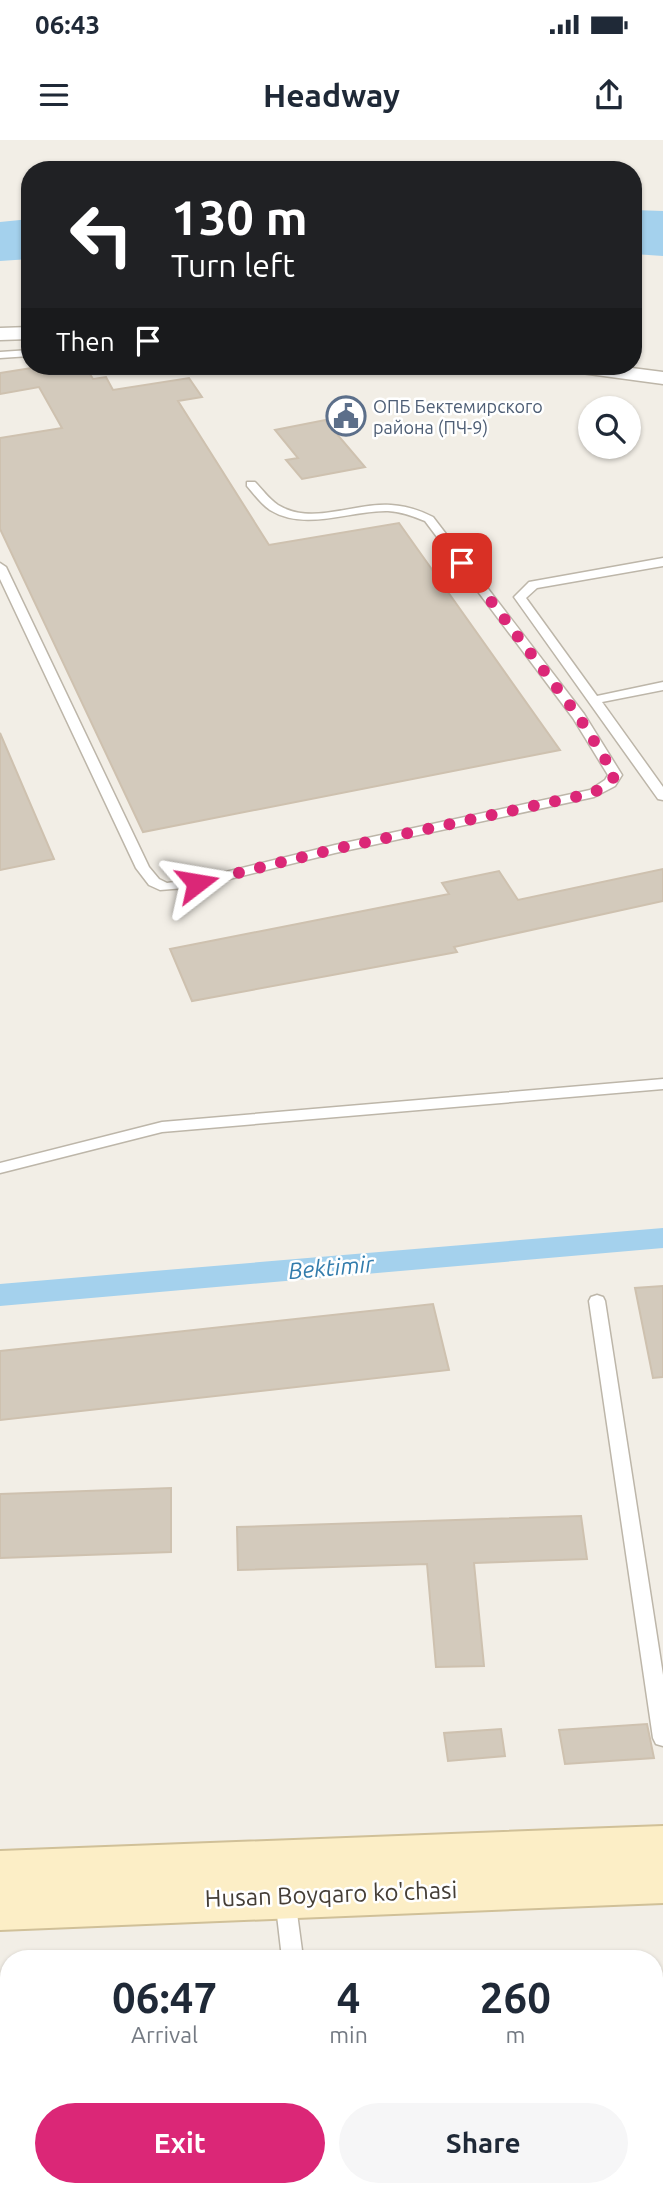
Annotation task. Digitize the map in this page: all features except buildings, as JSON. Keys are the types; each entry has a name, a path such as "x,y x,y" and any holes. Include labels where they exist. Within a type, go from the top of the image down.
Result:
{"main road":[{"name":"Husan Boyqaro ko'chasi","path":"0,1907 285,1878 663,1848"},
{"name":"Husan Boyqaro ko'chasi","path":"0,1874 663,1880"}],"street":[{"path":"0,334 21,333"},
{"path":"642,374 663,377"}],"lane":[{"path":"0,355 21,354"},
{"path":"0,567 143,868 154,882 165,887 197,883 335,849 593,793 610,783 615,775 579,717 429,519 417,512 385,506 293,516 274,508 251,484"},
{"path":"663,562 533,585 520,597 663,796"},
{"path":"594,700 663,686"},
{"path":"0,1168 162,1127 663,1084"},
{"path":"597,1301 663,1738"},
{"path":"285,1878 292,1950"}],"water":[{"path":"642,210 663,211 663,256 642,255"},
{"path":"21,220 21,260 0,261 0,222"}],"waterway":[{"name":"Bektimir","path":"0,1295 663,1238"}],"place":[{"name":"ОПБ Бектемирского района (ПЧ-9)","path":"346,416"}],"route":[{"path":"197,883 335,849 593,793 610,783 615,775 579,717 462,563"}]}
